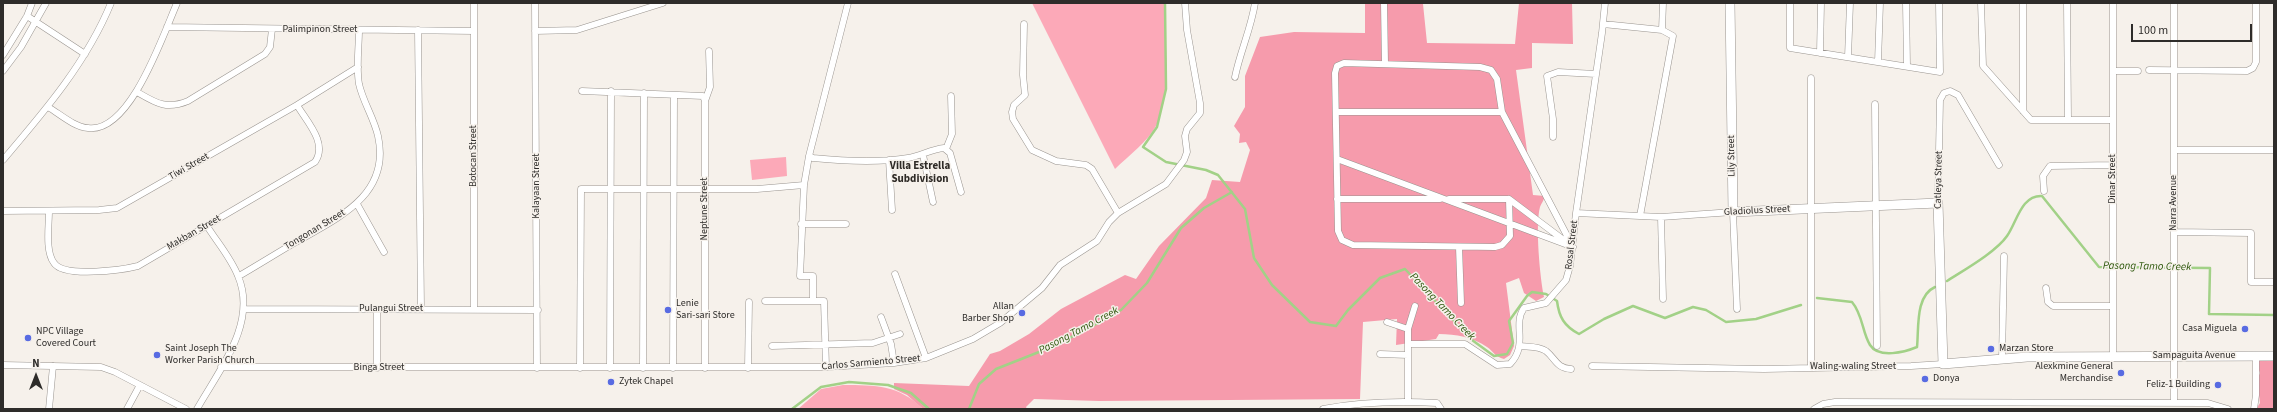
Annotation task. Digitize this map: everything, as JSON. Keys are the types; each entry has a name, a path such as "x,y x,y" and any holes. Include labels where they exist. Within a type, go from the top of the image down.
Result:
{"street":[{"path":"3,55 27,16 32,3"},
{"path":"3,71 36,22 46,3"},
{"path":"3,160 48,107 85,54 111,3"},
{"path":"48,107 79,126 98,128 116,120 137,92 177,3"},
{"name":"Botocan Street","path":"474,3 474,309"},
{"name":"Kalayaan Street","path":"535,3 538,310 537,368"},
{"path":"536,31 577,30 663,3"},
{"path":"813,301 813,276 800,276 801,224 804,185 809,156 848,3"},
{"name":"Carlos Sarmiento Street","path":"610,368 826,367 894,363 926,358 973,339 1005,319 1042,288 1060,265 1097,241 1118,213 1166,184 1184,160 1187,152 1185,136 1187,130 1200,113 1200,103 1187,30 1185,3"},
{"path":"1235,77 1240,54 1251,26 1255,3"},
{"path":"1384,3 1385,64"},
{"name":"Rosal Street","path":"1408,344 1465,344 1490,361 1503,366 1510,364 1516,357 1520,346 1520,313 1524,308 1546,303 1566,280 1573,247 1576,213 1605,3"},
{"path":"1662,30 1663,3"},
{"name":"Lily Street","path":"1730,3 1733,212 1737,309"},
{"path":"1790,3 1790,48 1940,72 1939,3"},
{"path":"1820,53 1821,3"},
{"path":"1848,57 1850,3"},
{"path":"1878,62 1880,3"},
{"path":"1906,3 1907,66"},
{"path":"1981,3 1983,66 2031,120 2113,120"},
{"path":"2023,3 2023,111"},
{"path":"2067,3 2068,120"},
{"name":"Dinar Street","path":"2113,3 2113,356"},
{"name":"Narra Avenue","path":"2174,3 2174,403"},
{"path":"2149,70 2247,71 2253,68 2256,62 2256,3"},
{"path":"27,16 85,54"},
{"path":"1024,24 1023,75 1025,95 1014,105 1012,112 1013,119 1035,152 1056,161 1086,165 1092,169 1118,213"},
{"path":"1603,24 1662,30 1672,36 1640,216"},
{"name":"Palimpinon Street","path":"167,27 474,31"},
{"path":"137,92 165,106 176,106 188,101 265,54 270,47 272,29"},
{"name":"Tongonan Street","path":"239,276 341,216 357,204 368,191 374,177 380,150 378,135 361,90 358,67 359,30"},
{"path":"418,30 421,309"},
{"name":"Neptune Street","path":"705,368 705,101 710,87 709,51"},
{"path":"1509,199 1510,229 1507,241 1495,247 1347,244 1342,240 1338,231 1335,73 1337,66 1344,63 1486,68 1497,79 1502,112 1573,247"},
{"name":"Tiwi Street","path":"3,211 99,210 117,208 297,105 358,67"},
{"path":"2113,71 2138,71"},
{"path":"1553,138 1553,119 1547,76 1558,72 1596,74"},
{"path":"1811,78 1811,367"},
{"path":"582,90 703,96 705,101"},
{"path":"610,368 611,91"},
{"name":"Catleya Street","path":"1943,364 1938,203 1940,100 1944,93 1950,91 1958,95 1999,165"},
{"path":"643,368 644,93"},
{"path":"673,368 674,95"},
{"path":"946,149 952,134 951,96"},
{"path":"1875,104 1877,346"},
{"name":"Makban Street","path":"49,211 51,257 60,269 68,271 113,270 138,266 315,162 320,156 319,141 297,105"},
{"path":"1336,112 1502,112"},
{"path":"809,156 820,159 889,160 923,155 941,148 946,149 950,153 961,192"},
{"path":"2174,150 2274,150"},
{"path":"923,155 933,202"},
{"path":"1336,158 1573,247"},
{"path":"889,160 892,210"},
{"path":"2044,192 2043,176 2050,166 2113,165"},
{"path":"580,368 581,189 757,189 804,185"},
{"path":"1337,200 1509,199 1573,247"},
{"name":"Gladiolus Street","path":"1576,213 1661,217 1811,208 1938,203"},
{"path":"357,204 384,252"},
{"path":"1661,217 1663,299"},
{"path":"801,224 846,224"},
{"path":"198,409 237,339 242,326 244,309 239,276 207,226"},
{"path":"2174,232 2251,233 2251,282 2274,282"},
{"path":"1459,247 1461,303"},
{"path":"2002,359 2004,256"},
{"path":"895,274 926,358"},
{"path":"2046,288 2048,302 2054,306 2113,306"},
{"path":"765,301 824,301 826,367"},
{"path":"748,368 749,302"},
{"path":"1405,403 1408,329 1415,306"},
{"name":"Pulangui Street","path":"244,309 538,310"},
{"path":"377,309 377,368"},
{"path":"881,316 889,338 894,363"},
{"path":"1387,322 1408,329"},
{"path":"772,346 873,343 900,334"},
{"path":"1520,346 1538,348 1545,351 1560,367 1571,369"},
{"path":"1380,354 1408,355"},
{"name":"Waling-waling Street","path":"1592,366 1764,369 1911,366 2002,359 2113,356"},
{"name":"Sampaguita Avenue","path":"2113,356 2274,356"},
{"path":"2254,409 2256,395 2256,356"},
{"path":"3,365 101,367 186,409"},
{"path":"49,409 53,366"},
{"name":"Binga Street","path":"221,367 610,368"},
{"path":"127,409 140,385"},
{"path":"1814,409 1823,404 1835,402 2174,403 2216,404 2228,409"},
{"path":"1322,409 1354,404 1405,403 1437,403 1441,409"}],"shaded area":[{"path":"1032,3 1164,3 1166,80 1162,110 1157,124 1149,136 1115,169"},
{"path":"1365,3 1423,4 1427,43 1515,44 1519,3 1572,3 1573,44 1532,43 1532,68 1516,70 1533,195 1545,196 1540,207 1538,226 1541,277 1544,297 1536,301 1524,293 1519,278 1506,283 1514,346 1510,355 1504,359 1501,358 1487,347 1476,341 1452,335 1439,334 1436,339 1396,345 1397,319 1363,322 1360,399 1099,401 1034,399 1026,407 1027,409 923,409 907,395 894,389 894,383 969,386 990,354 1000,351 1029,334 1061,309 1125,275 1136,279 1159,246 1206,198 1212,180 1240,182 1250,150 1246,142 1239,143 1240,134 1234,126 1245,107 1245,76 1260,37 1294,32 1365,33"},
{"path":"786,157 787,176 752,180 750,160"},
{"path":"2274,355 2274,409 2256,409 2260,403 2257,380 2260,373 2256,362 2263,357"},
{"path":"843,385 876,386 896,391 914,401 923,409 798,409 821,389"}],"waterway":[{"name":"Pasong Tamo Creek","path":"1165,3 1166,89 1157,127 1143,147 1166,162 1206,170 1218,175 1245,209 1254,258 1272,285 1310,322 1336,326 1348,310 1380,278 1405,269 1472,340 1494,356 1507,354 1513,343 1509,321 1527,296 1532,292 1546,294 1557,301 1559,312 1563,320 1570,328 1579,334 1604,319 1633,306 1665,318 1693,307 1706,310 1726,322 1756,319 1801,305"},
{"name":"Pasong Tamo Creek","path":"969,409 979,384 996,369 1039,352 1082,332 1121,310 1147,283 1181,228 1204,208 1232,192"},
{"name":"Pasong Tamo Creek","path":"1947,281 1979,260 2002,242 2011,230 2020,210 2024,205 2029,200 2042,196 2099,267 2210,268 2209,314 2274,315"},
{"path":"1817,298 1852,302 1856,307 1865,335 1870,345 1879,352 1892,353 1906,351 1917,347 1918,322 1921,305 1929,291 1935,287"},
{"name":"Pasong Tamo Creek","path":"792,409 821,387 849,382 888,385 911,393 929,409"}],"place":[{"name":"Lenie Sari-sari Store","path":"668,310"},
{"name":"Allan Barber Shop","path":"1022,313"},
{"name":"Casa Miguela","path":"2245,329"},
{"name":"NPC Village Covered Court","path":"28,338"},
{"name":"Marzan Store","path":"1991,349"},
{"name":"Saint Joseph The Worker Parish Church","path":"157,355"},
{"name":"Alexkmine General Merchandise","path":"2121,373"},
{"name":"Donya","path":"1925,379"},
{"name":"Zytek Chapel","path":"611,382"},
{"name":"Feliz-1 Building","path":"2218,385"}],"district":[{"name":"Villa Estrella Subdivision","path":"920,173"}]}
